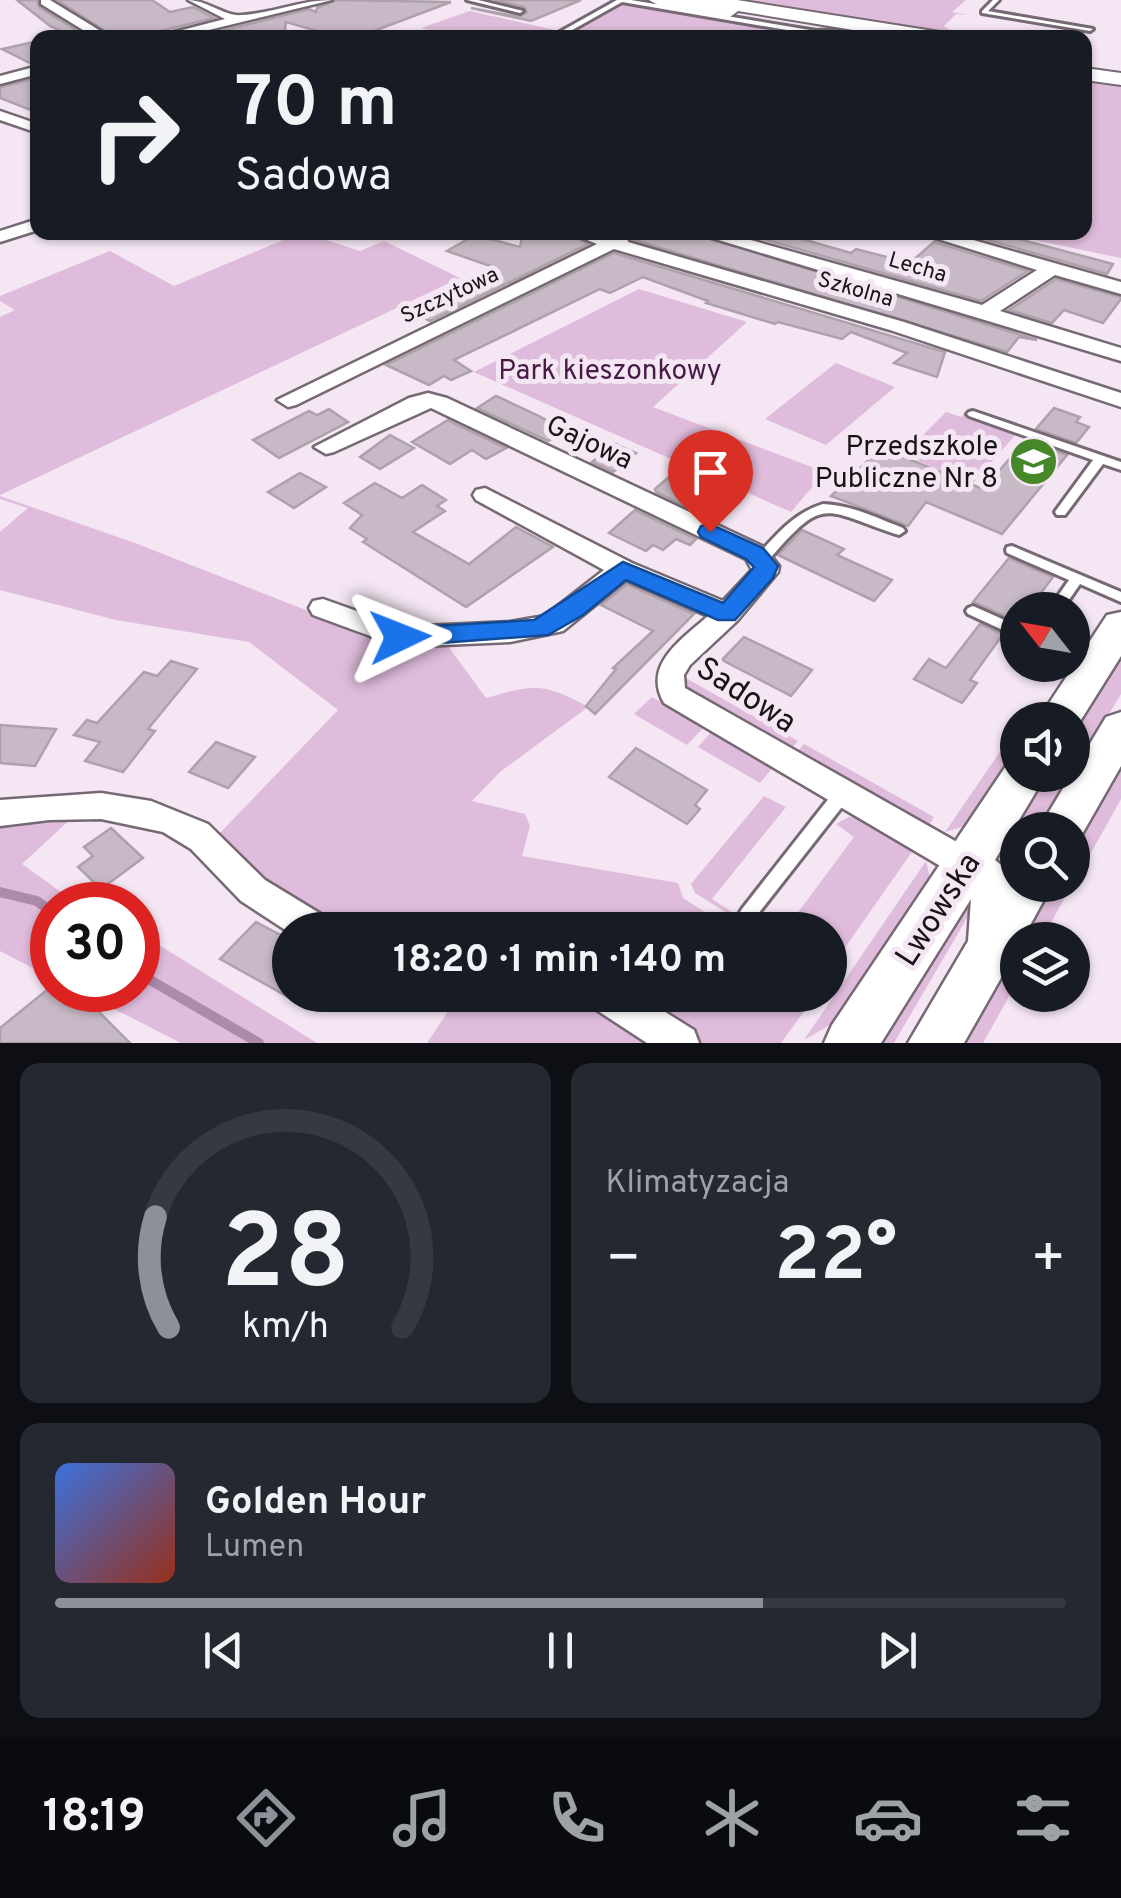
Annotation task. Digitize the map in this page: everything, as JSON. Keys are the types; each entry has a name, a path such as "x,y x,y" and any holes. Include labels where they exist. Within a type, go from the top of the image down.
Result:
{"main road":[{"path":"658,0 824,30"},
{"path":"704,0 890,30"},
{"path":"1092,61 1121,65"},
{"path":"1092,75 1121,79"},
{"path":"1072,702 1121,625"},
{"path":"1072,812 1121,728"},
{"name":"Lwowska","path":"851,1043 1013,792"},
{"path":"966,864 994,887 996,914 988,953"},
{"path":"935,1043 1018,902"}],"street":[{"path":"194,0 232,18"},
{"path":"188,30 326,0"},
{"path":"44,2 92,30"},
{"path":"0,80 30,72"},
{"path":"0,115 30,126"},
{"path":"0,238 30,227"},
{"name":"Szczytowa","path":"288,400 618,240"},
{"name":"Szkolna","path":"628,240 1121,400"},
{"name":"Lecha","path":"728,240 1121,355"},
{"path":"953,240 1121,288"},
{"path":"984,312 1053,268"},
{"name":"Gajowa","path":"326,447 417,403 434,401 762,559"},
{"name":"Sadowa","path":"485,495 623,570 726,614 674,666 669,685 674,695 966,864"},
{"path":"726,614 765,572 762,559"},
{"path":"322,608 400,637 510,632 552,624 623,570"},
{"path":"0,813 70,806 138,810 202,839 247,886 288,912"},
{"path":"632,1012 680,1043"}],"lane":[{"path":"470,0 520,11"},
{"path":"567,30 621,0 762,21"},
{"path":"996,0 984,12 1090,28"},
{"path":"973,414 1121,466"},
{"path":"1061,512 1100,459"},
{"path":"762,559 810,512 822,506 837,507 899,532"},
{"path":"1012,550 1121,597"},
{"path":"1067,592 1077,578"},
{"path":"973,611 1000,624"},
{"path":"750,912 843,794"}],"green space":[{"path":"740,0 966,0 952,12 969,15 956,14 944,26 950,30 909,28 920,30"},
{"path":"614,2 777,30 561,30"},
{"path":"470,11 555,30 421,28"},
{"path":"1092,82 1121,86 1121,258 1034,240 1092,240"},
{"path":"283,240 326,240 360,251 384,241 460,278 0,495 0,317 15,310 0,301 0,296 110,251 174,286"},
{"name":"Park kieszonkowy","path":"639,289 747,322 653,407 825,472 791,512 474,372"},
{"path":"836,363 895,387 826,445 765,419"},
{"path":"946,412 961,417 966,413 1018,432 973,483 903,455"},
{"path":"0,496 135,543 316,614 363,637 393,643 445,642 486,698 538,688 588,707 500,772 472,801 525,814 530,826 522,856 678,883 683,898 705,912 312,912 275,891 219,834 338,710 249,642 116,620 0,590 0,532 28,508"},
{"path":"1121,655 1121,694 1090,746 1090,705"},
{"path":"682,676 798,741 788,752 683,687"},
{"path":"652,697 704,727 687,745 634,714"},
{"path":"712,731 774,766 760,783 698,747"},
{"path":"804,744 934,817 926,830 794,755"},
{"path":"1000,752 1000,780 971,824 945,832"},
{"path":"1121,763 1121,799 1090,855 1090,818"},
{"path":"1035,792 1061,792 1049,812 1023,812"},
{"path":"764,796 786,807 712,899 732,912 725,912 695,893 691,884"},
{"path":"75,815 22,864 47,882 30,882 30,967 0,951 0,823"},
{"path":"859,817 914,849 847,945 847,912 798,912 854,837 836,824"},
{"path":"1000,849 1000,884 989,867"},
{"path":"926,861 931,882 847,1010 847,977"},
{"path":"975,888 981,894 894,1043 878,1043"},
{"path":"1042,902 1062,902 1051,922 1030,922"},
{"path":"160,946 317,1043 181,1043 120,1012 160,1012"},
{"path":"1000,975 1000,1012 983,1043 961,1043"},
{"path":"448,1012 617,1012 665,1043 427,1043"},
{"path":"645,1012 804,1012 781,1043 693,1043"},
{"path":"823,1012 846,1012 842,1018 804,1040"}],"building":[{"path":"17,0 37,0 39,7 76,30 50,26"},
{"path":"57,0 152,0 170,12 193,7 214,18 165,30 104,30"},
{"path":"336,0 451,2 377,30 314,30 286,22 285,30 226,30 309,9 316,12"},
{"path":"494,0 581,0 531,21 471,8 519,17 527,12 524,7"},
{"path":"30,43 30,63 2,49"},
{"path":"30,80 30,110 0,98 0,87"},
{"path":"466,240 494,240 520,247 521,240 580,240 588,244 430,321 414,313 424,304 496,268 447,251"},
{"path":"634,240 715,240 1037,340 1019,337 1007,352"},
{"path":"766,240 806,240 910,263 934,242 1028,271 981,301"},
{"path":"988,240 1023,240 1113,264 1107,274"},
{"path":"614,253 945,352 937,377 894,363 907,353 851,332 842,339 775,324 706,303 643,277 610,293 600,289 454,360 471,371 451,380 444,376 429,385 386,365"},
{"path":"1056,279 1121,299 1103,323 1064,310 1052,323 1009,310"},
{"path":"496,396 565,430 548,441 477,408"},
{"path":"1054,408 1080,417 1076,422 1089,427 1076,443 1036,429"},
{"path":"329,409 348,422 279,458 253,440 309,411 317,415"},
{"path":"448,420 506,448 486,459 472,450 450,464 412,442"},
{"path":"390,435 414,448 380,469 360,457"},
{"path":"1026,440 1067,455 1002,534 926,502 908,526 831,496 881,448 983,489"},
{"path":"615,444 636,453 613,472 592,462"},
{"path":"676,471 729,494 715,507 723,511 714,520 656,492"},
{"path":"300,473 326,487 294,508 268,492"},
{"path":"375,483 402,498 422,485 446,500 437,506 445,511 413,532 469,564 516,527 553,547 466,607 363,542 367,539 350,528 362,515 344,503"},
{"path":"635,510 696,539 690,545 676,539 663,550 653,545 646,551 609,533"},
{"path":"802,530 844,549 837,555 892,580 874,601 778,555"},
{"path":"1009,558 1053,577 1042,592 1000,592 1000,614 973,602"},
{"path":"627,584 694,614 595,714 586,706 616,669 613,668 653,631 601,605"},
{"path":"980,624 1000,633 970,680 977,683 962,703 914,679 929,659 946,668"},
{"path":"744,637 812,670 791,696 722,660"},
{"path":"171,661 197,669 148,729 155,731 123,772 85,761 100,742 74,735 87,720 97,723 144,672 157,676"},
{"path":"0,725 56,729 35,766 0,763"},
{"path":"216,742 255,757 228,788 189,772"},
{"path":"636,748 707,790 695,805 700,809 687,824 609,777"},
{"path":"111,828 143,858 110,882 94,882 78,867 93,856 84,847"},
{"path":"256,922 272,930 272,988 220,959"},
{"path":"30,1004 30,1012 99,1012 130,1043 0,1043 0,1028"}],"waterway":[{"path":"0,892 30,899"},
{"path":"160,986 259,1043"}],"place":[{"name":"Przedszkole Publiczne Nr 8","path":"1033,461"}],"route":[{"path":"400,637 539,629 574,609 623,570 726,614 765,572 766,566 755,553 710,532"}]}
